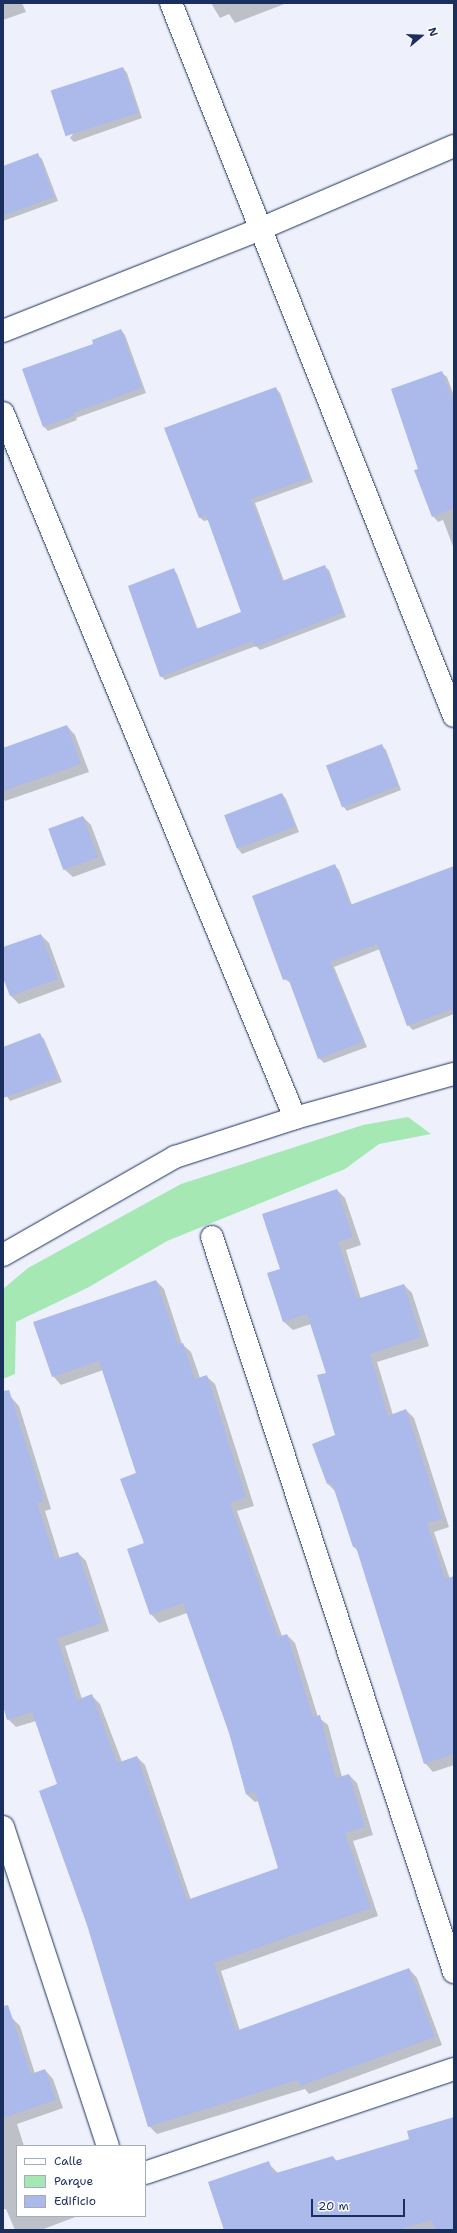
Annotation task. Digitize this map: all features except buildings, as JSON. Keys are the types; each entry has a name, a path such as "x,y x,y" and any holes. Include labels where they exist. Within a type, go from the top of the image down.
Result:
{"street":[{"path":"171,3 454,716"},
{"path":"3,331 260,229 454,146"},
{"path":"3,413 296,1118"},
{"path":"4,1250 175,1157 296,1118 454,1074"},
{"path":"212,1237 454,1972"},
{"path":"3,1827 108,2145"},
{"path":"146,2173 454,2069"}],"green space":[{"path":"408,1117 431,1134 379,1144 345,1169 167,1241 89,1287 16,1322 15,1374 3,1379 3,1289 28,1268 181,1184 363,1125"}]}
